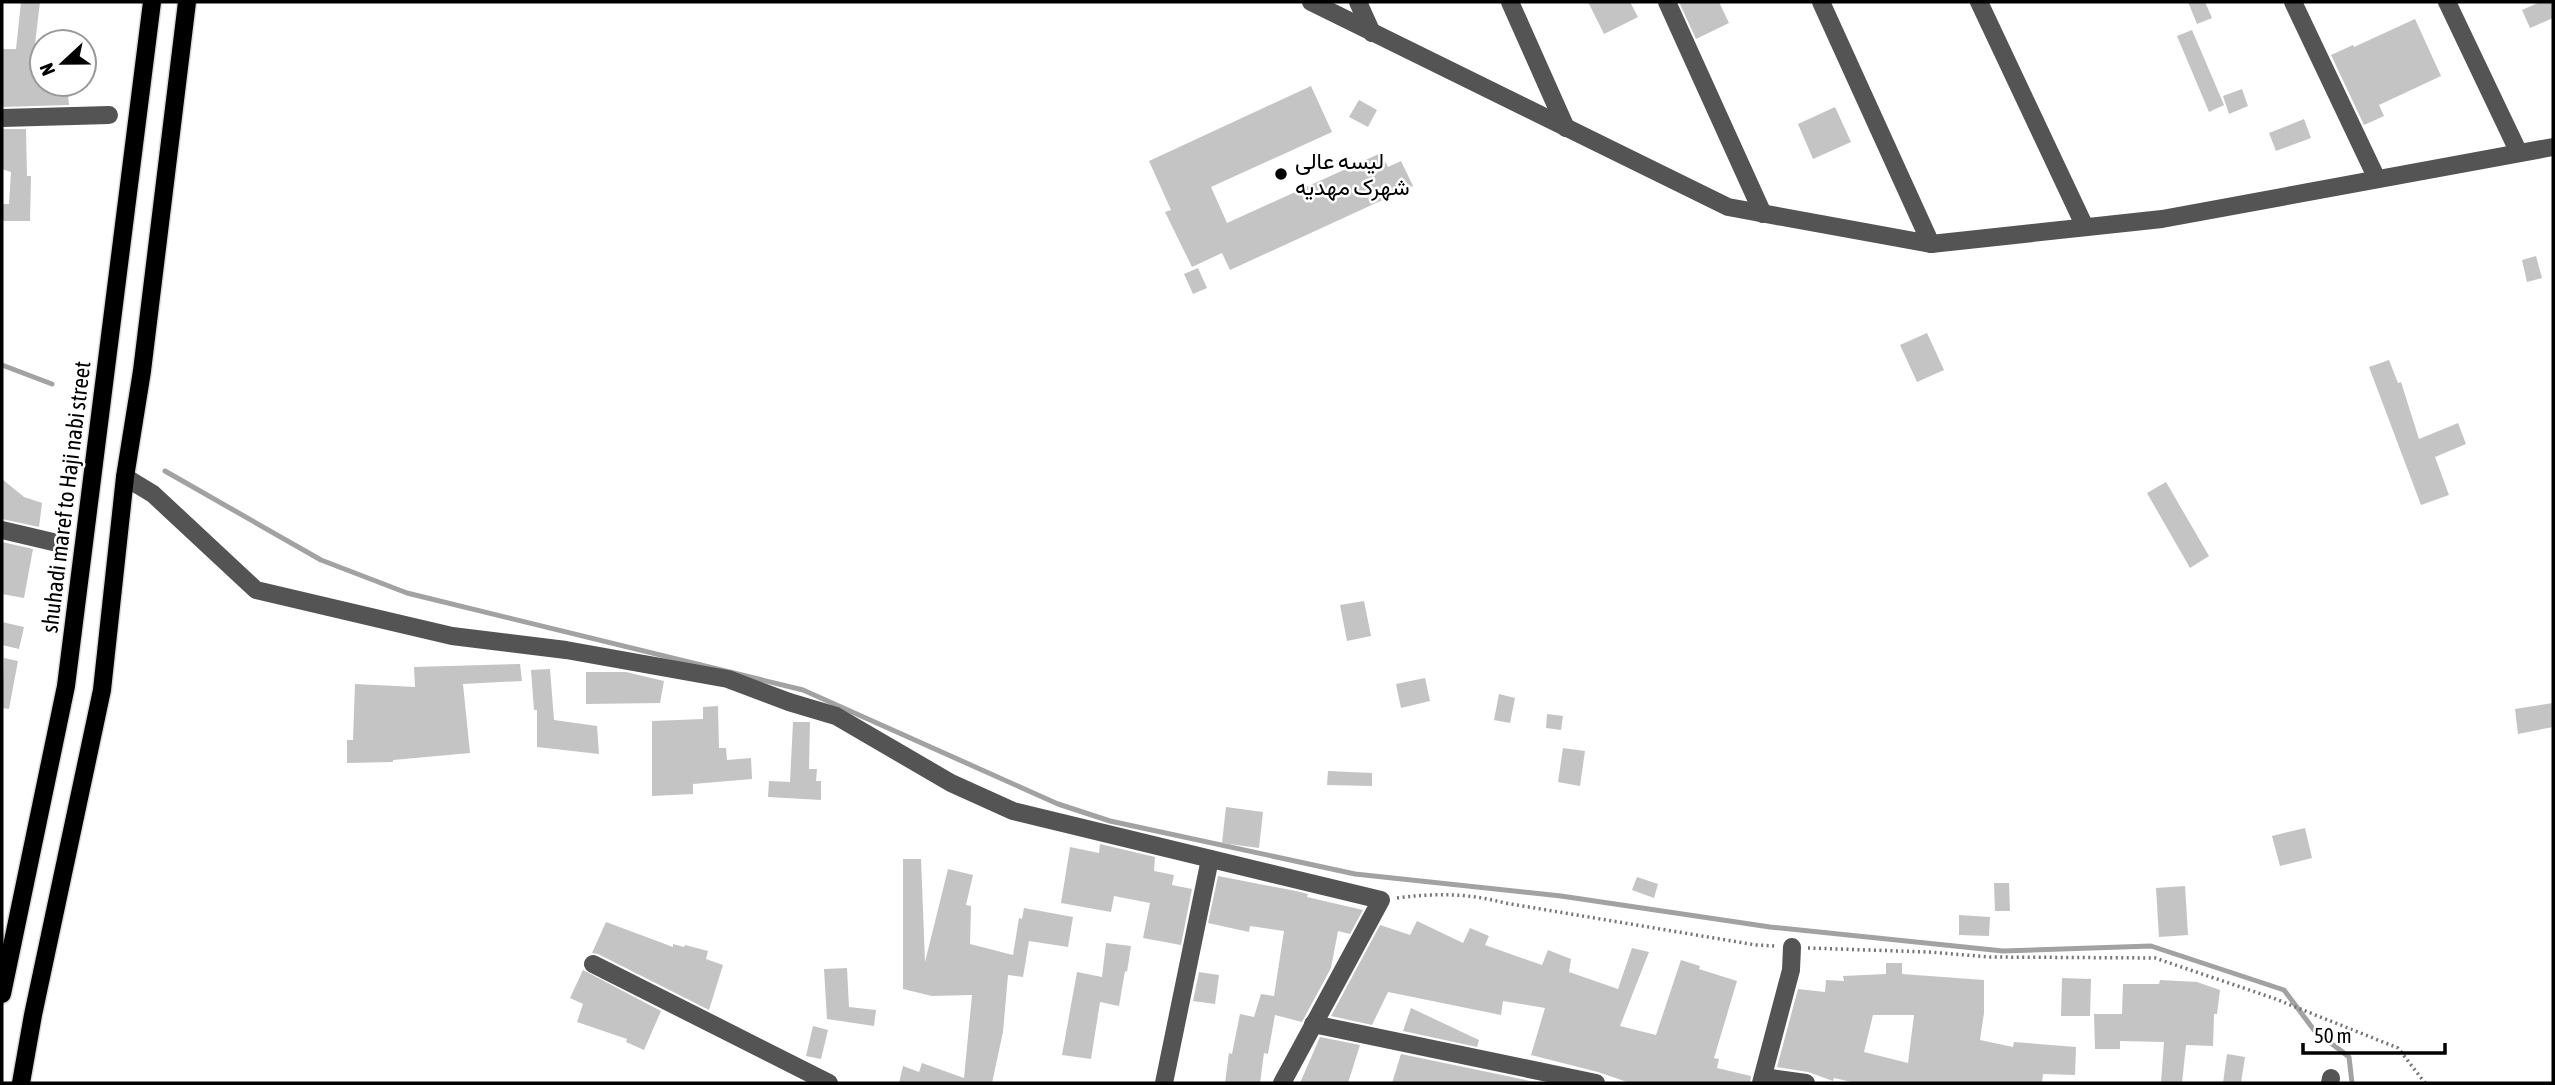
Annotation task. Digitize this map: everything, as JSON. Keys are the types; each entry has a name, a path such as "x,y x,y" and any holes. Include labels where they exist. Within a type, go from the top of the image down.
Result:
{"main road":[{"name":"shuhadi maref to Haji nabi street","path":"2,994 66,686 152,2"},
{"path":"21,1083 102,690 125,477 142,371 187,2"}],"street":[{"path":"1311,2 1728,207 1931,244 2162,219 2553,147"},
{"path":"1358,2 1372,33"},
{"path":"1510,2 1566,128"},
{"path":"1667,2 1763,214"},
{"path":"1821,2 1931,244"},
{"path":"1979,2 2085,227"},
{"path":"2293,2 2377,179"},
{"path":"2447,2 2519,153"},
{"path":"2,118 110,115"},
{"path":"125,477 153,494 256,590 452,636 566,650 727,679 836,716 951,783 1013,811 1381,900 1282,1083"},
{"path":"2,530 53,542"},
{"path":"1164,1083 1210,859"},
{"path":"1793,947 1791,970 1762,1080 1806,1083"},
{"path":"593,964 829,1083"},
{"path":"1313,1024 1596,1083"}],"path":[{"path":"1381,900 1434,893 1474,895 1505,903 1756,945 1929,951 1990,957 2155,958 2273,998 2398,1048 2425,1083"}],"building":[{"path":"21,2 40,2 37,28 28,28 28,98 68,98 69,105 2,107 2,49 16,49"},
{"path":"1588,2 1630,2 1638,17 1604,34"},
{"path":"1679,2 1719,2 1729,23 1696,39"},
{"path":"2188,2 2205,2 2212,18 2197,24"},
{"path":"2540,2 2553,2 2553,18 2530,28 2522,10"},
{"path":"2415,19 2441,76 2379,105 2384,116 2364,125 2331,55"},
{"path":"2192,30 2224,105 2209,112 2177,36"},
{"path":"1311,86 1332,132 1211,187 1227,223 1381,153 1388,167 1401,161 1413,186 1230,270 1222,253 1192,267 1165,212 1171,210 1149,161"},
{"path":"2242,89 2248,106 2229,114 2223,96"},
{"path":"1359,100 1377,110 1368,127 1349,117"},
{"path":"1835,107 1851,142 1813,159 1798,124"},
{"path":"2304,119 2311,138 2276,151 2269,133"},
{"path":"2,129 26,129 27,176 31,176 30,221 2,221 2,204 9,204 11,172 2,169"},
{"path":"2536,256 2542,278 2527,282 2522,260"},
{"path":"1198,268 1207,288 1193,294 1184,274"},
{"path":"1927,333 1944,370 1917,382 1900,345"},
{"path":"2389,360 2398,383 2401,382 2419,439 2458,423 2466,444 2435,457 2449,495 2421,505 2369,367"},
{"path":"2,479 24,497 42,503 39,527 2,519"},
{"path":"2166,482 2209,556 2190,568 2147,493"},
{"path":"2,542 33,549 24,598 2,594"},
{"path":"1364,601 1371,636 1347,641 1340,605"},
{"path":"2,622 24,627 19,649 2,645"},
{"path":"4,658 18,661 9,709 2,708"},
{"path":"520,664 522,681 463,684 470,753 393,762 347,763 347,740 353,740 355,684 415,687 414,667"},
{"path":"550,669 554,720 597,726 599,754 537,747 537,710 534,710 531,670"},
{"path":"586,672 626,672 664,681 660,703 586,704"},
{"path":"1425,678 1430,701 1401,708 1396,684"},
{"path":"1499,694 1515,698 1510,723 1494,720"},
{"path":"2553,703 2553,727 2518,734 2515,709"},
{"path":"718,706 719,748 726,748 727,760 751,758 752,779 693,784 693,794 652,796 652,721 703,719 703,707"},
{"path":"1547,714 1563,716 1561,730 1546,728"},
{"path":"793,722 810,722 809,769 817,769 816,781 821,781 821,800 768,797 769,781 790,782"},
{"path":"1563,748 1585,751 1580,786 1558,782"},
{"path":"1328,771 1372,773 1372,786 1327,785"},
{"path":"1226,807 1263,812 1259,848 1222,843"},
{"path":"2305,828 2312,858 2280,866 2272,836"},
{"path":"1100,844 1155,857 1154,871 1174,875 1172,885 1192,889 1181,945 1143,938 1150,903 1114,896 1111,912 1061,903 1070,847 1099,853"},
{"path":"903,859 921,859 925,962 948,869 973,875 966,905 971,906 970,944 1013,955 1019,918 1022,919 1024,908 1073,917 1068,947 1029,941 1023,977 1008,975 1003,1032 992,1083 899,1083 903,1066 919,1072 922,1063 964,1078 972,995 932,996 903,989"},
{"path":"1218,876 1296,891 1308,894 1307,897 1363,910 1350,934 1338,931 1331,968 1302,1022 1275,1015 1268,1054 1264,1053 1260,1083 1225,1083 1229,1053 1232,1054 1240,1014 1254,1017 1261,994 1274,996 1284,931 1250,926 1249,932 1208,923"},
{"path":"1637,877 1658,884 1654,898 1632,890"},
{"path":"1994,883 2009,883 2010,911 1995,911"},
{"path":"2185,886 2188,935 2159,937 2156,888"},
{"path":"1959,915 1990,917 1989,936 1959,935"},
{"path":"1417,921 1463,943 1470,928 1489,936 1485,945 1542,965 1548,950 1571,959 1569,972 1618,989 1632,948 1649,952 1620,1026 1656,1035 1681,960 1700,966 1699,969 1737,981 1714,1058 1719,1059 1717,1068 1751,1076 1750,1083 1630,1083 1531,1055 1545,1008 1503,1001 1501,1015 1388,992 1372,1025 1331,1016 1380,925 1410,935"},
{"path":"606,922 673,947 673,944 685,945 708,951 706,959 723,965 709,1010 592,953"},
{"path":"1106,943 1131,946 1119,1006 1100,1002 1091,1059 1062,1055 1077,972 1102,977"},
{"path":"1886,963 1902,963 1902,974 1984,980 1984,1013 1980,1040 2013,1047 2014,1042 2076,1047 2075,1075 2043,1074 2042,1083 1856,1083 1834,1078 1833,1081 1808,1072 1777,1067 1798,989 1825,992 1826,980 1844,981 1843,976 1886,974","holes":["1873,1015 1914,1015 1908,1063 1864,1052"]},
{"path":"847,968 849,1007 876,1010 874,1026 827,1019 824,969"},
{"path":"583,970 661,1011 644,1050 626,1042 627,1039 577,1022 583,1004 570,998"},
{"path":"1199,972 1219,975 1215,1004 1193,1001"},
{"path":"2062,978 2091,979 2090,1016 2061,1016"},
{"path":"2160,980 2197,982 2220,990 2217,1014 2214,1014 2213,1046 2186,1045 2182,1083 2161,1083 2164,1042 2120,1041 2120,1049 2095,1049 2094,1014 2122,1014 2123,984 2159,984"},
{"path":"1411,1008 1479,1040 1477,1047 1403,1031"},
{"path":"813,1026 828,1030 821,1059 806,1056"},
{"path":"1320,1037 1360,1045 1348,1083 1300,1083"},
{"path":"1401,1054 1535,1082 1535,1083 1392,1083"},
{"path":"2227,1054 2245,1057 2241,1083 2223,1083"}],"waterway":[{"path":"2,365 52,384"},
{"path":"165,471 321,560 407,593 803,690 1058,804 1110,821 1355,874 1561,896 1770,927 2003,951 2151,946 2284,990 2314,1030 2349,1057 2352,1083"}],"place":[{"name":"لیسه عالی شهرک مهدیه","path":"1281,174"}]}
